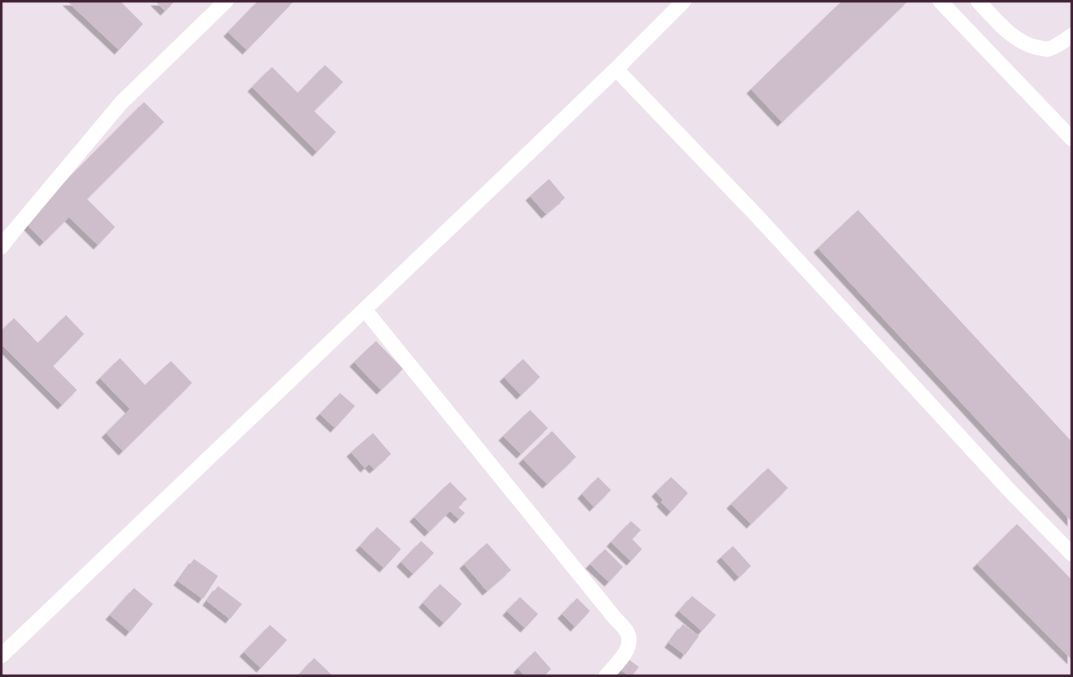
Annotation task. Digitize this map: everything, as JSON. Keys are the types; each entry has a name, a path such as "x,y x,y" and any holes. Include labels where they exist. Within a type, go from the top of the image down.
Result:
{"street":[{"path":"1,247 121,103 226,1"},
{"path":"1,656 365,310 616,69 684,1"},
{"path":"940,1 1072,139"},
{"path":"978,1 998,23 1021,41 1035,47 1048,49 1067,39 1072,34"},
{"path":"616,69 757,216 1011,492 1072,554"},
{"path":"365,310 625,629 630,638 628,649 606,676"}],"building":[{"path":"67,1 120,1 143,24 119,50"},
{"path":"155,1 175,1 165,11"},
{"path":"258,1 294,1 247,50 228,32"},
{"path":"842,1 908,1 782,122 751,89"},
{"path":"325,65 343,82 314,111 336,132 317,152 252,87 272,67 298,93"},
{"path":"144,102 164,122 87,199 115,227 98,245 69,217 44,242 25,222"},
{"path":"549,179 565,198 546,214 530,196"},
{"path":"858,210 1072,442 1072,522 818,248"},
{"path":"66,315 84,334 53,366 77,390 62,405 1,344 1,331 14,318 38,343"},
{"path":"376,341 403,369 381,390 354,362"},
{"path":"120,358 145,385 171,361 192,383 123,451 106,433 130,409 100,378"},
{"path":"523,359 540,377 521,395 504,377"},
{"path":"340,393 355,406 335,428 320,414"},
{"path":"530,410 548,428 521,454 503,436"},
{"path":"552,431 576,457 547,484 523,459"},
{"path":"373,433 391,454 374,469 369,464 365,468 351,452"},
{"path":"768,468 788,488 751,524 731,504"},
{"path":"598,477 611,490 594,507 582,494"},
{"path":"671,477 688,493 671,512 661,502 663,500 656,492"},
{"path":"450,482 467,499 458,507 465,513 459,519 450,511 429,532 414,517"},
{"path":"631,521 641,530 632,539 642,549 631,561 611,542"},
{"path":"1017,524 1072,580 1072,660 977,564"},
{"path":"377,527 401,549 384,568 360,546"},
{"path":"421,541 434,553 413,574 401,562"},
{"path":"487,543 511,570 487,591 464,564"},
{"path":"733,546 751,566 739,577 721,557"},
{"path":"605,549 623,567 609,582 590,564"},
{"path":"194,559 218,576 203,599 178,581"},
{"path":"440,584 462,604 444,623 423,603"},
{"path":"218,586 242,604 230,619 207,601"},
{"path":"134,588 153,604 130,632 110,615"},
{"path":"692,596 716,615 702,631 679,611"},
{"path":"520,597 538,614 525,628 507,611"},
{"path":"577,598 590,611 575,627 562,614"},
{"path":"683,624 699,636 685,655 669,643"},
{"path":"270,625 287,640 261,668 244,652"},
{"path":"535,651 551,669 544,676 525,676 518,668"},
{"path":"624,656 639,667 632,676 629,676 616,666"},
{"path":"314,658 333,676 298,676"}]}
